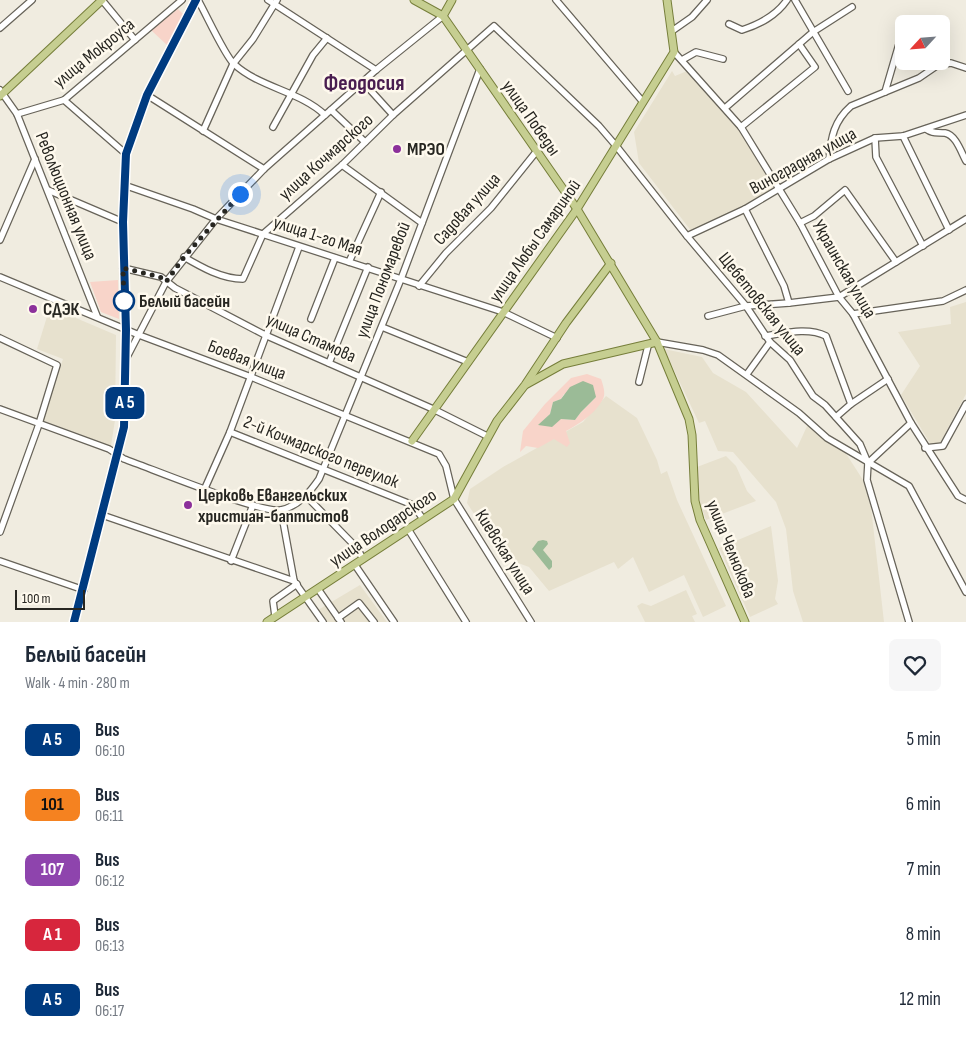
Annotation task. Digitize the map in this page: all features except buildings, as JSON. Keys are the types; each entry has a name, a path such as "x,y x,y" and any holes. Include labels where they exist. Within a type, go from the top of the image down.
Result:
{"main road":[{"path":"1,93 102,0"},
{"path":"74,622 84,590 115,454 124,427 126,330 123,222 126,154 147,95 197,0"},
{"name":"улица Победы","path":"414,0 443,16 577,209 657,342"},
{"path":"443,16 452,0"},
{"path":"667,0 674,52"},
{"name":"улица Любы Самариной","path":"412,442 433,409 577,209 674,52"},
{"name":"улица Володарского","path":"267,622 454,499 488,436 611,263"},
{"name":"улица Володарского","path":"524,385 563,364 626,348 648,346 657,342"},
{"name":"улица Челнокова","path":"657,342 689,419 692,435 692,482 697,510 744,622"}],"street":[{"path":"0,28 32,0"},
{"path":"102,0 135,40"},
{"name":"улица Мокроуса","path":"17,114 64,100 182,0"},
{"path":"197,0 233,64 258,79 314,105 325,115"},
{"path":"268,0 275,2 376,70"},
{"path":"556,0 644,102"},
{"path":"672,31 692,17 707,0"},
{"path":"728,24 742,30 750,27 779,11 787,0"},
{"path":"795,0 848,90"},
{"path":"203,131 233,64 253,38 275,2"},
{"path":"725,108 813,32 852,7"},
{"path":"126,359 166,282 184,257 216,220 264,169 376,70 443,16"},
{"name":"улица Кочмарского","path":"184,257 203,268 234,279 242,279 263,234 342,165 393,115 494,26"},
{"name":"Щебетовская улица","path":"494,26 599,126 746,306 765,336 790,360 813,396 836,417 860,444 868,463 867,480 909,622"},
{"path":"273,127 313,55 327,38"},
{"path":"741,127 816,67 799,44"},
{"name":"Украинская улица","path":"674,52 741,127 800,223 839,297 853,314 925,448 958,496 966,500"},
{"path":"682,60 696,52 723,59"},
{"path":"885,92 895,58"},
{"path":"829,159 831,137 842,113 851,106 919,78 938,65 951,63 966,68"},
{"name":"улица Пономаревой","path":"307,497 319,479 402,279 480,69"},
{"path":"362,82 393,115"},
{"name":"Революционная улица","path":"1,93 17,114 97,316"},
{"path":"147,95 203,131 221,140 264,169"},
{"path":"64,100 126,154"},
{"path":"331,110 364,142"},
{"name":"Виноградная улица","path":"687,236 745,209 779,191 829,159 875,138 903,136 966,115"},
{"path":"926,129 933,134 946,133 954,138 966,161"},
{"path":"903,136 949,230"},
{"path":"875,138 876,157 924,246"},
{"name":"Садовая улица","path":"419,286 446,253 491,208 536,152"},
{"path":"0,240 35,159"},
{"path":"342,165 422,223"},
{"name":"улица 1-го Мая","path":"124,185 193,209 216,220 503,312 557,338"},
{"path":"48,190 123,222"},
{"path":"800,223 814,216 845,190 896,262"},
{"path":"349,262 381,192"},
{"path":"745,209 784,286 789,303"},
{"path":"708,316 746,306 839,297 966,219"},
{"path":"205,488 230,432 299,247"},
{"path":"311,319 335,258"},
{"name":"улица Стамова","path":"123,268 160,277 265,335 433,409 488,436"},
{"path":"329,363 368,268"},
{"name":"Боевая улица","path":"0,277 97,316 126,330 140,332 439,454 446,466 454,499"},
{"path":"853,314 943,301 966,290"},
{"path":"382,327 468,362"},
{"path":"765,336 792,331 819,332 826,336 851,404"},
{"path":"0,338 57,365 0,532"},
{"path":"657,342 683,346 718,355 747,374 827,438 909,486 966,592"},
{"path":"747,374 770,342"},
{"path":"639,382 648,346"},
{"path":"836,417 851,404 888,379"},
{"path":"925,448 943,446 966,404"},
{"path":"0,409 253,505 281,510 307,497 357,548 363,559"},
{"path":"868,463 911,423"},
{"name":"2-й Кочмарского переулок","path":"230,432 413,504 423,519"},
{"name":"Киевская улица","path":"454,499 531,622"},
{"path":"231,561 253,505"},
{"path":"281,510 295,583 323,622"},
{"path":"102,514 295,583"},
{"path":"408,529 466,622"},
{"path":"0,561 84,590"},
{"path":"355,565 394,622"},
{"path":"275,616 273,601 295,583"},
{"path":"318,589 339,620 359,603 374,622"}],"shaded area":[{"path":"178,9 184,15 168,46 151,30"},
{"path":"672,71 675,76 687,71 742,134 775,191 692,232 639,163 634,132"},
{"path":"118,280 119,319 101,312 90,282"},
{"path":"966,302 966,394 940,443 931,445 901,395 920,366 898,332 951,324 950,307"},
{"path":"50,307 116,335 115,420 111,446 42,420 63,359 37,349"},
{"path":"664,349 702,357 713,373 746,392 797,448 808,424 845,452 863,480 871,507 884,622 803,622 793,591 786,529 776,502 733,452 718,451 705,421 699,423"},
{"path":"587,374 601,379 604,394 600,404 587,418 566,431 570,443 567,447 554,439 538,448 526,446 520,452 523,431 545,404 571,378","holes":["564,394 596,397 575,420 561,419 539,425 550,414 553,402 561,399"]},
{"path":"583,381 593,385 596,397 575,420 561,419 552,427 538,425 550,414 553,402 561,399 570,387"},
{"path":"606,396 637,418 657,460 661,474 667,471 677,500 726,606 703,617 684,575 649,592 633,557 618,569 614,562 549,591 529,567 502,557 467,503 470,489 503,467 583,422"},
{"path":"726,456 736,466 747,491 756,501 706,520 696,491 697,467"},
{"path":"771,526 778,581 775,599 778,604 750,617 719,548"},
{"path":"538,541 547,541 548,544 543,550 552,561 552,567 549,570 532,549"},
{"path":"360,585 387,622 326,622 318,610"},
{"path":"686,590 697,614 692,616 695,622 645,622 637,606 642,603 651,606"}],"bus line":[{"path":"74,622 84,590 115,454 124,427 126,330 123,222 127,147 147,95 196,0"}],"place":[{"name":"МРЭО","path":"397,149"},
{"name":"Белый басейн","path":"124,301"},
{"name":"СДЭК","path":"33,309"},
{"name":"Церковь Евангельских христиан-баптистов","path":"188,505"}],"district":[{"name":"Феодосия","path":"364,83"}],"route":[{"path":"124,301 123,268 160,277 166,282 184,257 240,194"}]}
